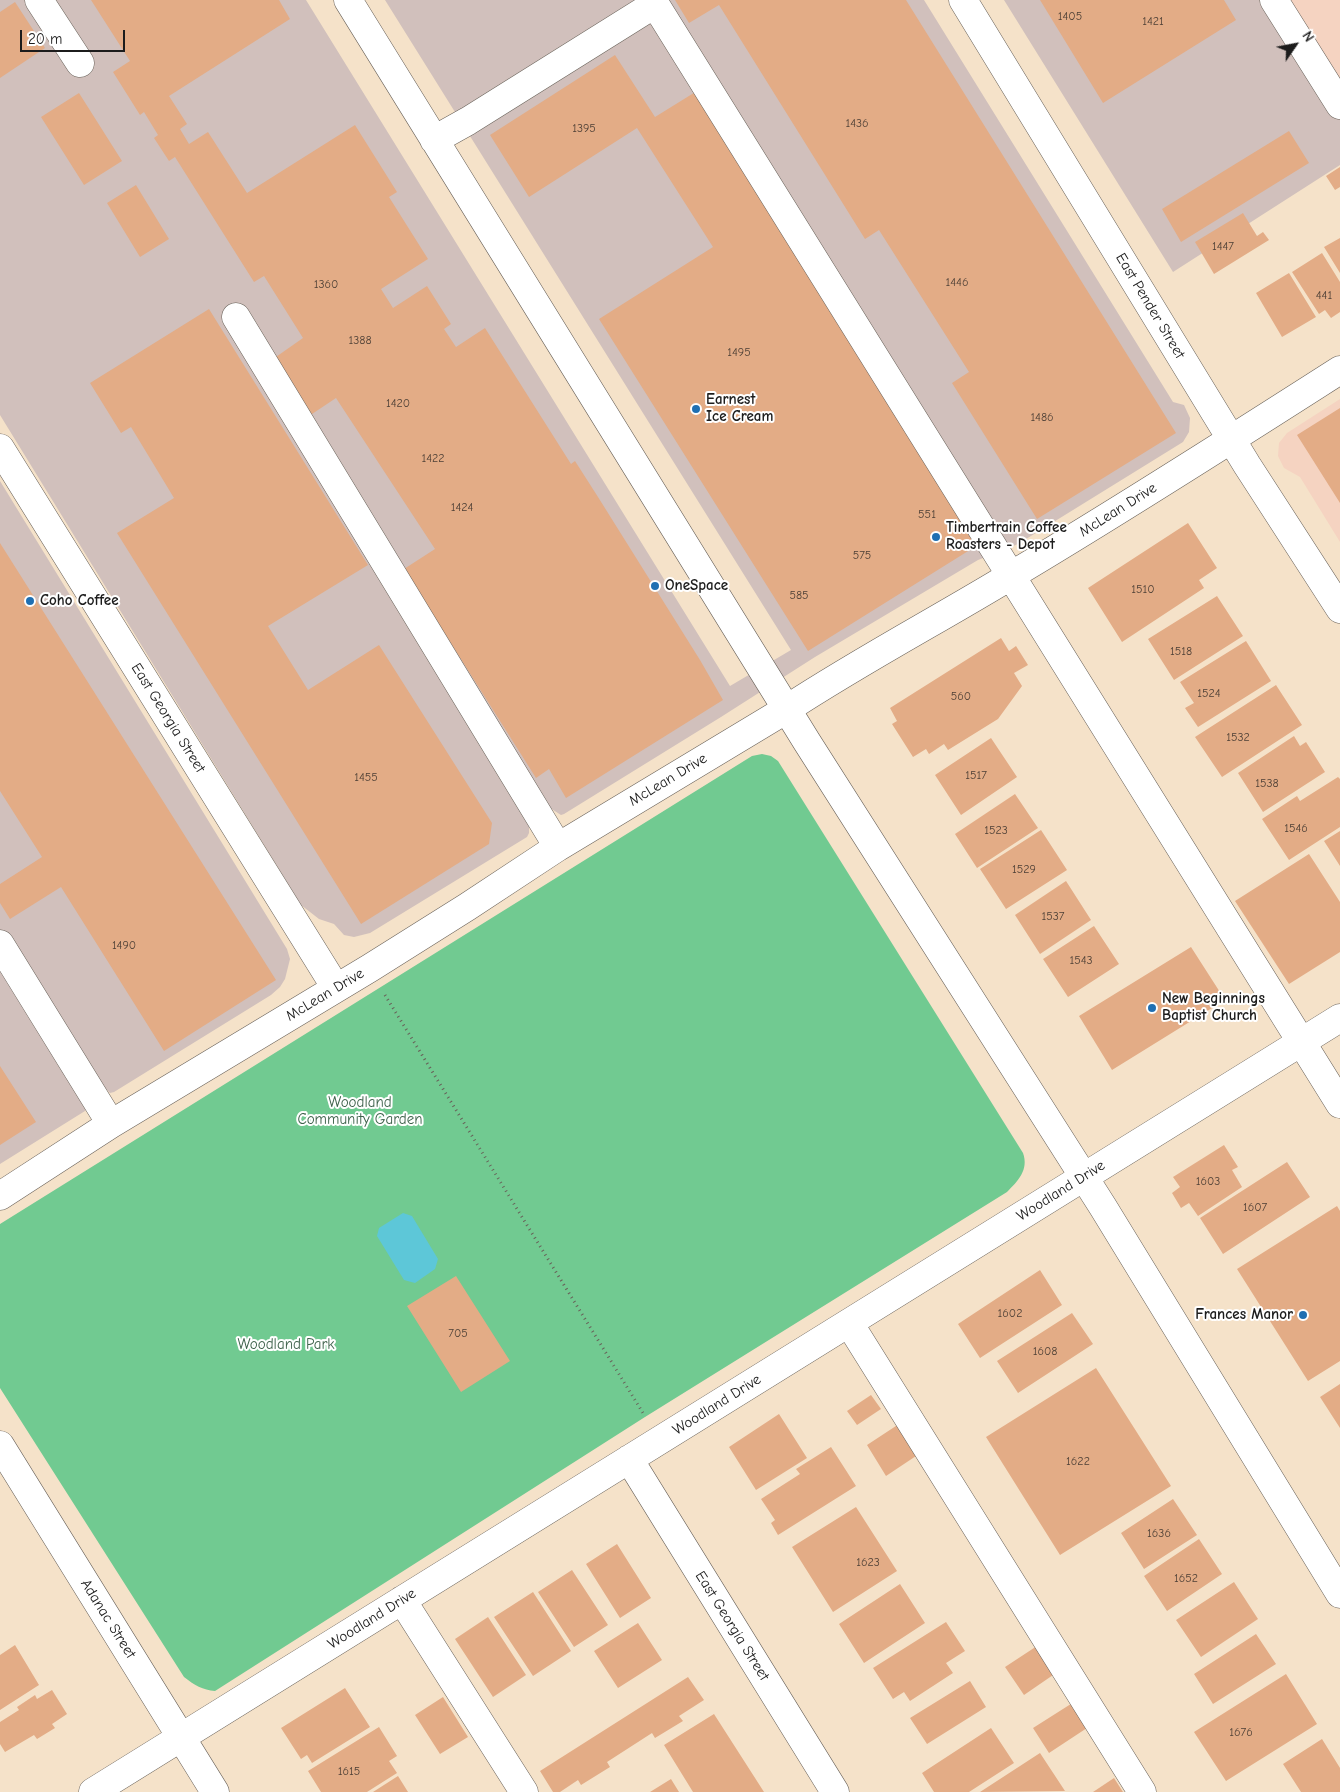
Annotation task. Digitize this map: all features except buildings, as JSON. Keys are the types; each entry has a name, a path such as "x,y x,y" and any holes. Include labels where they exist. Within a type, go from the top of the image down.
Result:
{"street":[{"path":"39,0 80,63"},
{"path":"348,0 787,709 1084,1177 1340,1594"},
{"name":"East Pender Street","path":"963,0 1232,439 1340,609"},
{"path":"1274,0 1340,105"},
{"path":"434,140 468,121 655,4 1340,1104"},
{"path":"236,317 558,847"},
{"name":"McLean Drive","path":"0,1196 111,1124 467,907 558,847 822,686 1012,575 1340,370"},
{"name":"East Georgia Street","path":"0,448 336,988"},
{"path":"0,944 111,1124"},
{"name":"Woodland Drive","path":"93,1792 1340,1018"},
{"path":"849,1323 1142,1792"},
{"name":"Adanac Street","path":"0,1445 215,1792"},
{"name":"East Georgia Street","path":"629,1459 835,1792"},
{"path":"402,1600 524,1792"}],"path":[{"path":"381,988 644,1416"}],"shaded area":[{"path":"0,0 306,0 730,686 791,650 385,0 924,0 1173,402 1184,405 1190,418 1189,432 1183,442 1018,544 978,560 815,657 564,814 561,815 550,808 529,822 527,837 370,933 354,937 344,935 334,924 319,919 301,905 0,415"},
{"path":"1004,0 1276,0 1340,104 1340,165 1173,272"},
{"path":"1274,0 1340,0 1340,105"},
{"path":"1340,399 1340,542 1300,477 1284,468 1278,456 1279,443 1287,433"},
{"path":"0,481 287,949 290,959 285,979 280,987 271,995 114,1092 110,1093 102,1085 85,1111 0,1164"}],"green space":[{"name":"Woodland Park","path":"762,754 771,756 778,761 1023,1153 1025,1165 1021,1175 1007,1192 645,1417 215,1691 206,1690 195,1685 184,1677 0,1388 0,1224 752,756"}],"water":[{"path":"403,1213 412,1216 438,1259 435,1269 415,1283 404,1280 377,1236 379,1228"}],"place":[{"name":"Earnest Ice Cream","path":"696,409"},
{"name":"Timbertrain Coffee Roasters - Depot","path":"936,537"},
{"name":"OneSpace","path":"655,586"},
{"name":"Coho Coffee","path":"30,601"},
{"name":"New Beginnings Baptist Church","path":"1152,1008"},
{"name":"Frances Manor","path":"1303,1315"}],"park label":[{"name":"Woodland Community Garden","path":"360,1112"}]}
